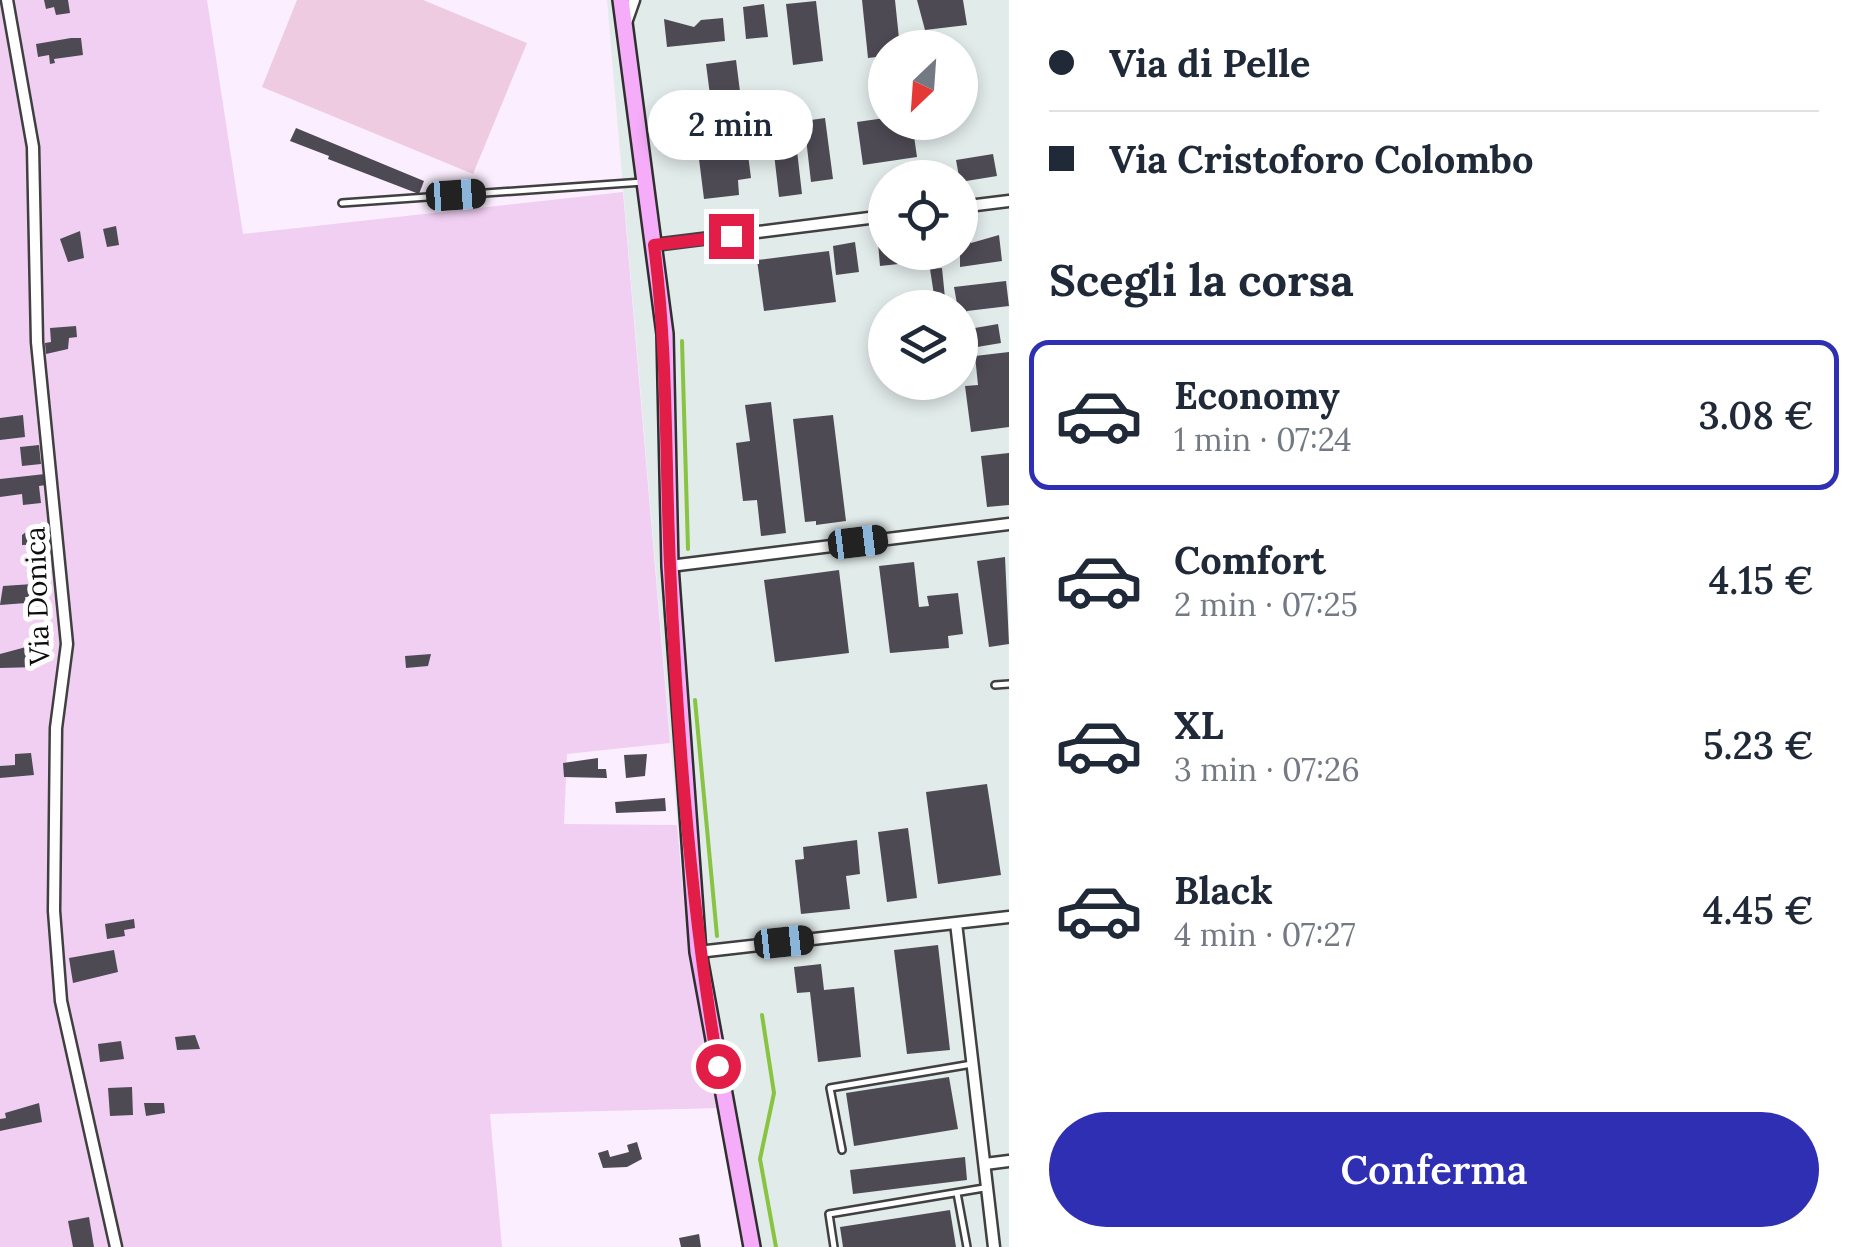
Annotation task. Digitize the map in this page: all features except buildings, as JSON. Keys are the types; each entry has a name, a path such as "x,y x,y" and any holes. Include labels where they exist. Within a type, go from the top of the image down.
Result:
{"street":[{"name":"Via Donica","path":"8,0 33,146 37,342 67,644 56,728 54,911 61,1001 116,1247"},
{"path":"621,0 665,334 670,566 698,952 752,1247"},
{"path":"624,41 634,0"},
{"path":"978,205 1009,201"},
{"path":"654,245 868,218"},
{"path":"670,566 1009,524"},
{"path":"698,952 1009,917"},
{"path":"956,923 994,1247"},
{"path":"984,1164 1009,1161"}],"lane":[{"path":"342,203 646,182"},
{"path":"996,686 1009,684"},
{"path":"842,1150 830,1088 972,1064"},
{"path":"834,1247 829,1214 988,1188"},
{"path":"957,1193 967,1247"}],"shaded area":[{"path":"0,0 207,0 243,234 623,192 670,743 567,754 564,824 677,825 689,957 718,1108 490,1114 502,1247 0,1247"},
{"path":"297,0 423,0 527,43 473,174 262,87"},
{"path":"607,0 1009,0 1009,1247 746,1247 689,957"}],"waterway":[{"path":"682,341 688,549"},
{"path":"695,700 717,936"},
{"path":"762,1015 774,1093 760,1159 776,1247"}],"route":[{"path":"718,1066 698,952 670,566 665,334 654,245 731,236"}]}
